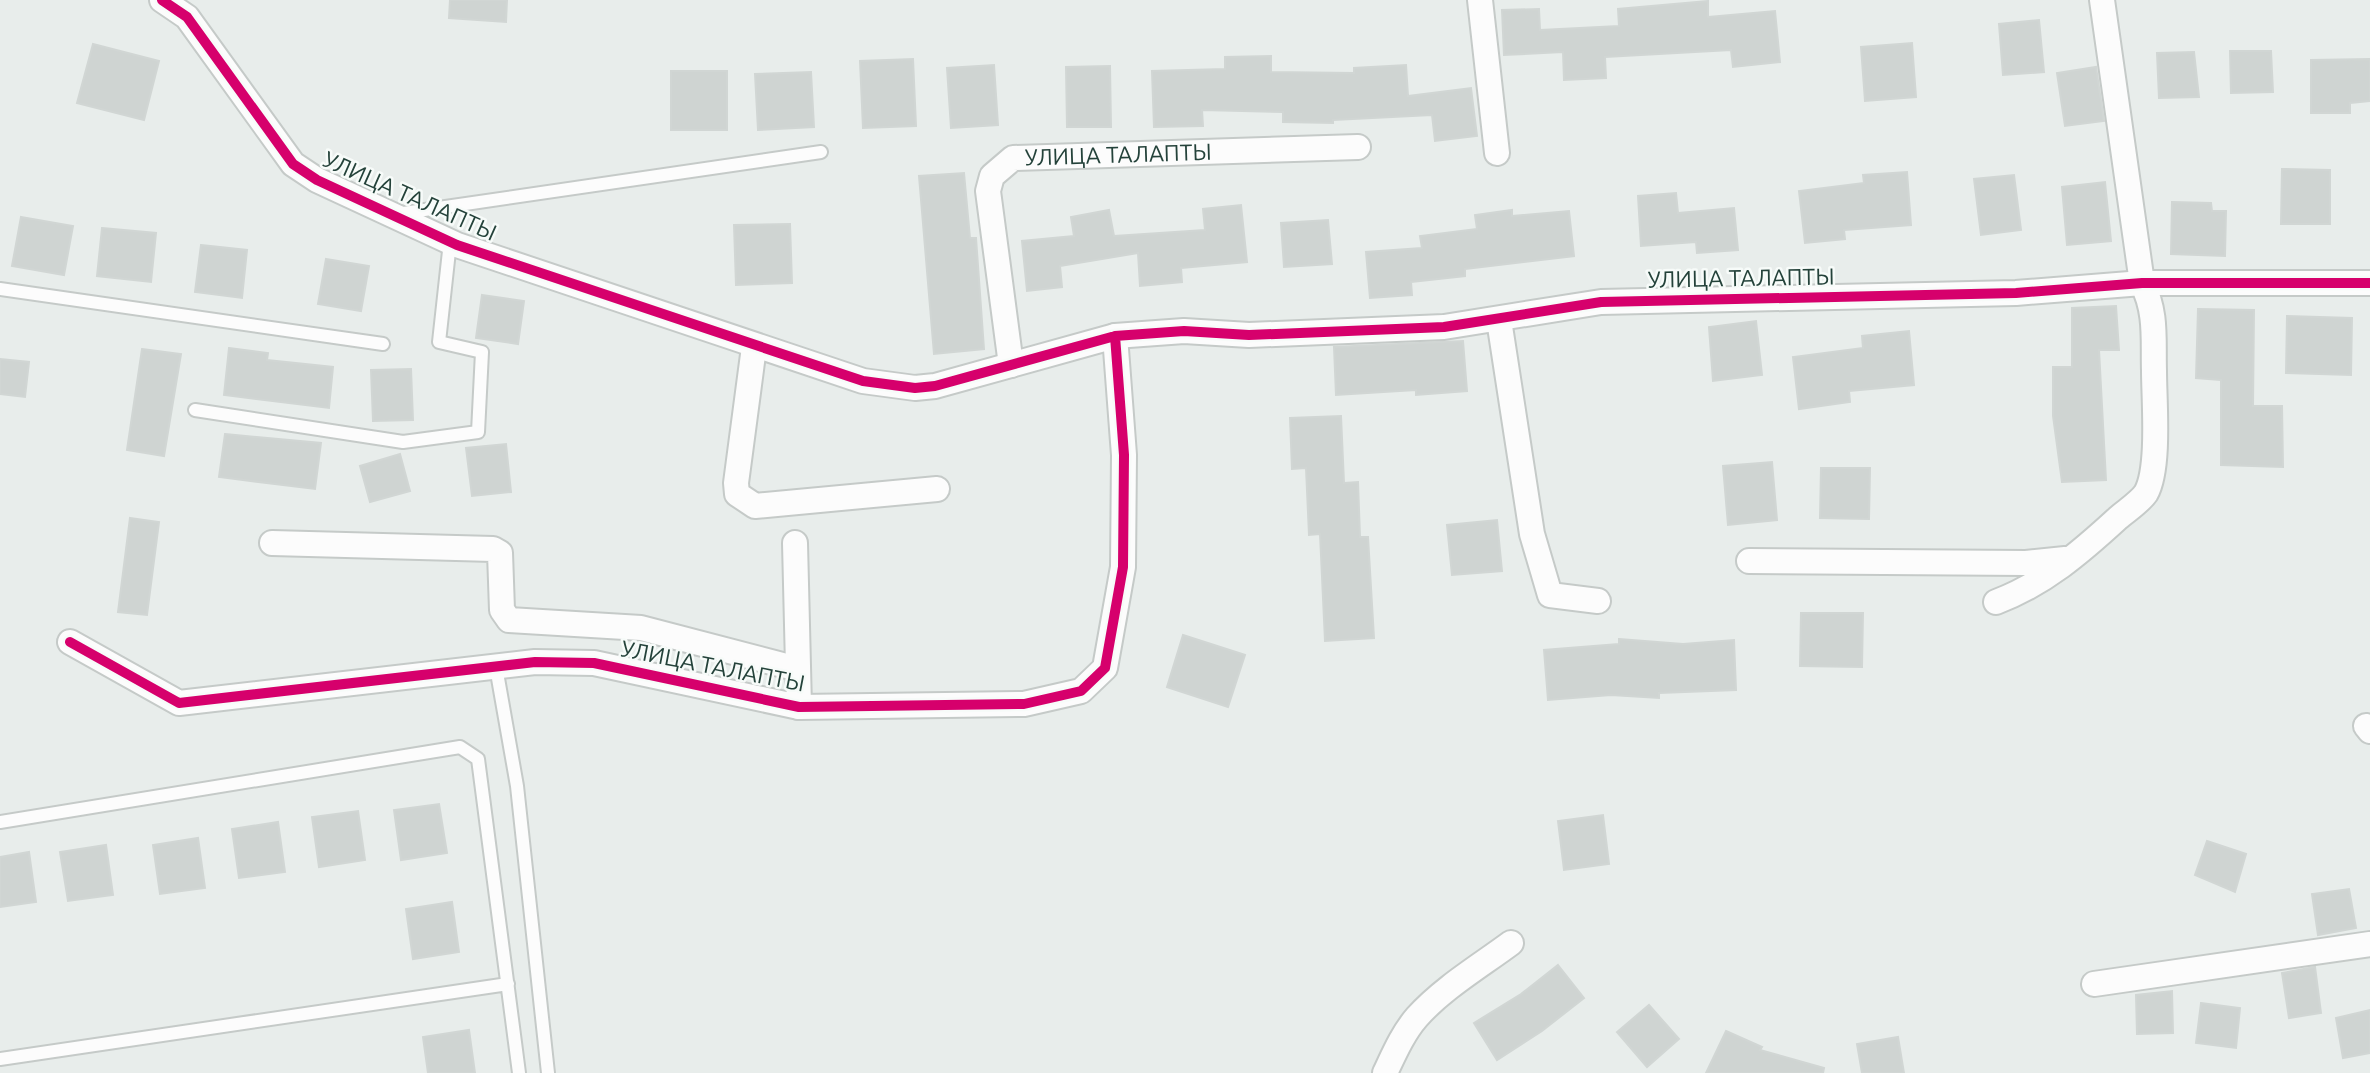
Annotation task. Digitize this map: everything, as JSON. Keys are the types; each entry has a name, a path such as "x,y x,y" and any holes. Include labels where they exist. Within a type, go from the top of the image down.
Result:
{"street":[{"name":"УЛИЦА ТАЛАПТЫ","path":"162,0 187,17 293,164 317,180 450,242 754,347 880,386 934,386 1115,336 1184,331 1249,335 1392,330 1499,320 1601,302 2016,293 2142,283 2370,283"},
{"path":"1480,0 1497,153"},
{"path":"1996,602 2020,593 2076,558 2146,493 2157,419 2155,330 2151,300 2142,283 2102,0"},
{"name":"УЛИЦА ТАЛАПТЫ","path":"1011,365 988,191 992,176 1013,158 1357,147"},
{"path":"1499,320 1532,534 1550,595 1598,601"},
{"name":"УЛИЦА ТАЛАПТЫ","path":"70,642 179,703 535,662 594,663 799,707 1024,704 1081,691 1105,668 1125,543 1124,454 1115,336"},
{"path":"754,347 736,483 737,494 755,506 937,489"},
{"path":"272,542 493,549 500,553 502,610 509,620 641,628 798,668"},
{"path":"795,543 799,707"},
{"path":"1749,561 2026,564 2076,558"},
{"path":"1385,1073 1402,1039 1418,1017 1448,990 1511,943"},
{"path":"2094,984 2370,944"}],"lane":[{"path":"394,214 821,152"},
{"path":"195,410 403,442 478,432 482,352 439,342 450,242"},
{"path":"0,289 383,344"},
{"path":"496,667 516,786 548,1073"},
{"path":"0,822 460,747 478,759 519,1073"},
{"path":"0,1059 508,984"}],"building":[{"path":"450,0 507,0 506,22 449,18"},
{"path":"1708,1 1708,17 1775,11 1780,62 1733,67 1731,50 1605,57 1606,78 1564,80 1563,52 1504,55 1502,10 1539,9 1540,30 1619,26 1618,9"},
{"path":"2039,20 2044,72 2003,75 1999,24"},
{"path":"1912,43 1916,97 1865,101 1861,47"},
{"path":"93,44 159,61 144,120 77,103"},
{"path":"2230,51 2271,51 2273,92 2231,93"},
{"path":"2194,52 2199,97 2159,98 2157,53"},
{"path":"1271,56 1271,72 1354,73 1354,68 1406,65 1408,96 1471,88 1477,136 1435,141 1432,115 1333,120 1333,123 1283,122 1283,112 1202,110 1203,126 1154,127 1152,71 1225,69 1225,57"},
{"path":"913,59 916,126 863,128 860,61"},
{"path":"2370,59 2370,101 2350,103 2350,113 2311,113 2311,60"},
{"path":"994,65 998,125 951,128 947,68"},
{"path":"1110,66 1111,127 1067,127 1066,67"},
{"path":"2096,67 2104,121 2065,126 2057,73"},
{"path":"671,71 727,71 727,130 671,130"},
{"path":"811,72 814,127 758,130 755,74"},
{"path":"2282,169 2330,170 2330,224 2281,224"},
{"path":"1907,172 1911,225 1844,230 1845,239 1805,243 1799,191 1864,183 1863,175"},
{"path":"964,173 970,238 976,238 984,349 934,354 919,176"},
{"path":"2014,175 2021,230 1981,235 1974,179"},
{"path":"2105,182 2111,241 2067,245 2062,187"},
{"path":"1676,193 1678,213 1734,208 1738,250 1697,253 1696,242 1641,246 1638,196"},
{"path":"2172,202 2211,203 2212,211 2226,211 2225,256 2171,254"},
{"path":"1241,205 1247,262 1181,268 1182,282 1140,286 1138,253 1060,266 1062,287 1027,291 1022,241 1074,236 1071,217 1109,210 1114,236 1205,230 1203,209"},
{"path":"1512,210 1512,216 1569,211 1574,256 1465,269 1465,276 1411,282 1412,295 1370,298 1366,252 1422,248 1420,236 1477,229 1475,215"},
{"path":"21,217 73,226 64,275 12,266"},
{"path":"1328,220 1332,264 1284,267 1281,223"},
{"path":"790,224 792,283 736,285 734,225"},
{"path":"102,228 156,233 151,282 97,276"},
{"path":"201,245 247,250 242,298 195,292"},
{"path":"326,259 369,266 361,311 318,304"},
{"path":"482,295 524,301 518,344 476,338"},
{"path":"2116,306 2119,350 2099,350 2106,480 2062,482 2053,416 2053,367 2072,367 2072,308"},
{"path":"2198,309 2254,310 2253,406 2282,406 2283,467 2221,465 2221,380 2196,378"},
{"path":"2287,316 2352,318 2351,375 2286,373"},
{"path":"1756,321 1762,375 1713,381 1709,327"},
{"path":"1909,331 1914,385 1849,391 1850,402 1799,409 1793,357 1863,348 1862,336"},
{"path":"1463,341 1467,391 1416,395 1416,390 1336,395 1334,347"},
{"path":"229,348 268,353 267,360 333,367 329,408 224,395"},
{"path":"142,349 181,354 164,456 127,450"},
{"path":"0,359 29,362 25,397 0,394"},
{"path":"411,369 413,420 373,421 371,370"},
{"path":"1341,416 1344,483 1358,482 1360,537 1368,537 1374,638 1325,641 1320,534 1309,535 1306,468 1292,469 1290,418"},
{"path":"225,434 321,443 315,489 219,477"},
{"path":"506,444 511,492 472,496 466,448"},
{"path":"400,454 410,491 370,502 360,466"},
{"path":"1772,462 1777,520 1728,525 1723,466"},
{"path":"1821,468 1870,468 1869,519 1820,518"},
{"path":"130,518 159,522 147,615 118,612"},
{"path":"1497,520 1502,571 1452,575 1447,525"},
{"path":"1801,613 1863,613 1862,667 1800,666"},
{"path":"1183,635 1245,655 1228,707 1167,687"},
{"path":"1619,639 1683,644 1734,640 1736,690 1659,693 1659,698 1611,695 1548,700 1544,650 1619,644"},
{"path":"439,804 447,853 401,860 394,810"},
{"path":"358,811 365,860 319,867 312,817"},
{"path":"1603,815 1609,864 1564,870 1558,821"},
{"path":"278,822 285,872 239,878 232,829"},
{"path":"198,838 205,888 160,894 153,845"},
{"path":"2207,841 2246,854 2235,892 2195,875"},
{"path":"106,845 113,895 68,901 60,852"},
{"path":"29,852 36,902 0,907 0,857"},
{"path":"2349,889 2356,928 2318,935 2312,894"},
{"path":"452,902 459,952 413,959 406,909"},
{"path":"1558,965 1584,998 1542,1031 1497,1060 1474,1023 1521,994"},
{"path":"2315,967 2321,1013 2289,1018 2282,973"},
{"path":"2172,991 2173,1033 2137,1034 2136,995"},
{"path":"2201,1003 2240,1008 2236,1048 2196,1043"},
{"path":"1649,1005 1679,1039 1647,1067 1617,1032"},
{"path":"2370,1010 2370,1053 2343,1058 2336,1018"},
{"path":"469,1030 475,1073 428,1073 423,1037"},
{"path":"1726,1031 1762,1047 1760,1050 1824,1068 1823,1073 1706,1073"},
{"path":"1898,1037 1904,1073 1862,1073 1857,1044"}],"cycle path":[{"path":"162,0 187,17 293,164 317,180 457,245 863,381 915,388 935,386 1115,336 1184,331 1249,335 1444,327 1601,302 2016,293 2142,283 2370,283"},
{"path":"70,642 179,703 535,662 594,663 799,707 1024,704 1081,691 1105,668 1123,567 1124,455 1115,336"}]}
